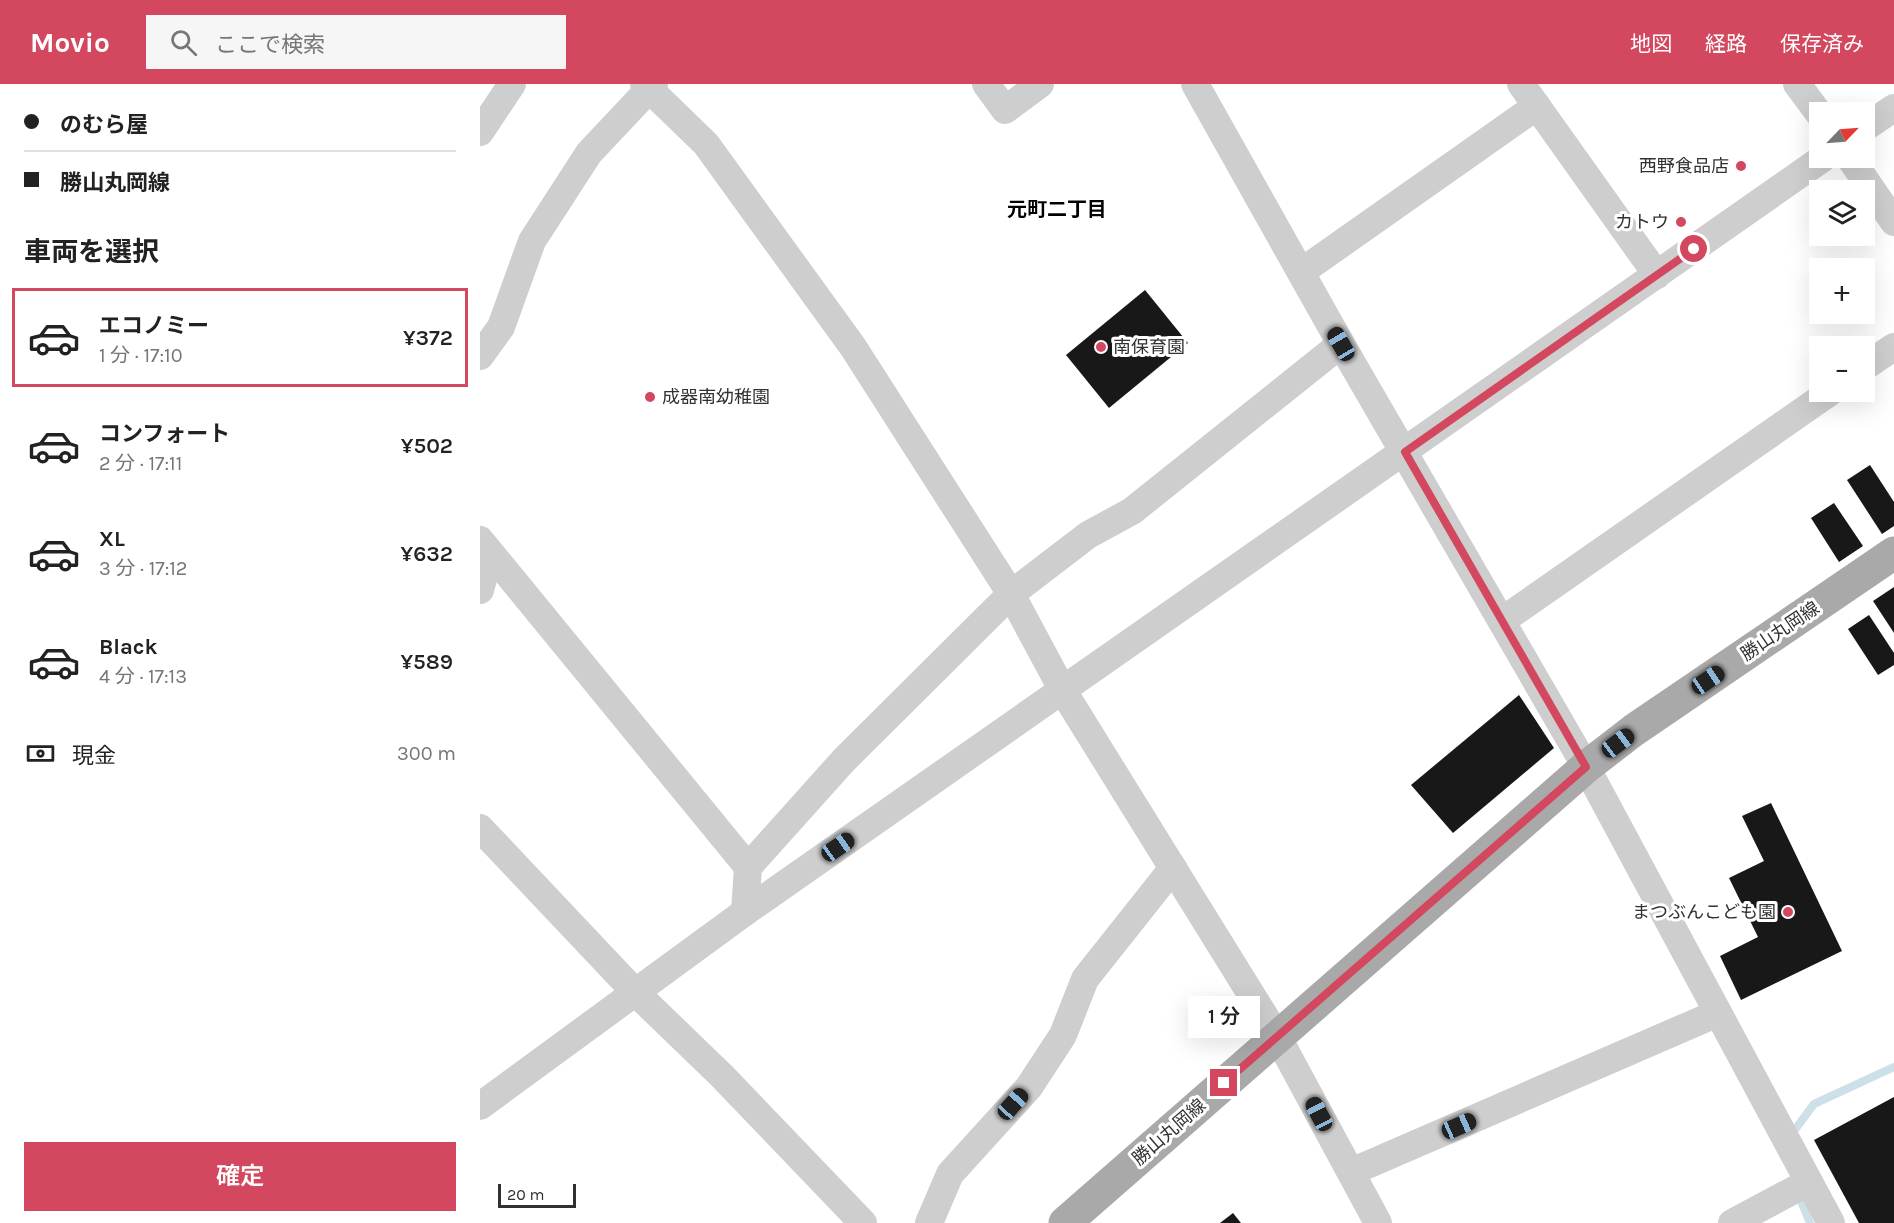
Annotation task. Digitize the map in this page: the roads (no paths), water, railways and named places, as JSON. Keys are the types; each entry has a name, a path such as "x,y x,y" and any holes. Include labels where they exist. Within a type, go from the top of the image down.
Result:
{"main road":[{"name":"勝山丸岡線","path":"1065,1223 1586,767 1634,730 1894,553"}],"street":[{"path":"480,132 512,84"},
{"path":"986,84 1005,110 1040,84"},
{"path":"1195,84 1341,344 1503,620 1586,767 1831,1223"},
{"path":"1797,84 1810,102"},
{"path":"480,356 501,327 532,241 589,153 649,86 706,144 853,347 1011,594 1063,691 1277,1036 1351,1172 1368,1220"},
{"path":"1300,272 1529,95 1658,275"},
{"path":"1875,121 1894,108"},
{"path":"480,1106 745,912 1809,167"},
{"path":"1857,168 1894,222"},
{"path":"745,912 748,867 844,760 1011,594 1088,535 1132,511 1341,344"},
{"path":"1875,360 1894,347"},
{"path":"1503,620 1816,402"},
{"path":"485,547 748,867"},
{"path":"480,590 485,547"},
{"path":"480,828 635,992 722,1076 863,1223"},
{"path":"929,1223 950,1174 1029,1087 1063,1035 1085,979 1173,868"},
{"path":"1351,1172 1718,1013"},
{"path":"1732,1223 1809,1182"}],"waterway":[{"path":"1791,1135 1814,1104 1894,1067"},
{"path":"1798,1194 1810,1223"}],"place":[{"name":"西野食品店","path":"1741,166"},
{"name":"カトウ","path":"1681,222"},
{"name":"南保育園","path":"1101,347"},
{"name":"成器南幼稚園","path":"650,397"},
{"name":"まつぶんこども園","path":"1788,912"}],"district":[{"name":"元町二丁目","path":"1057,209"}]}
